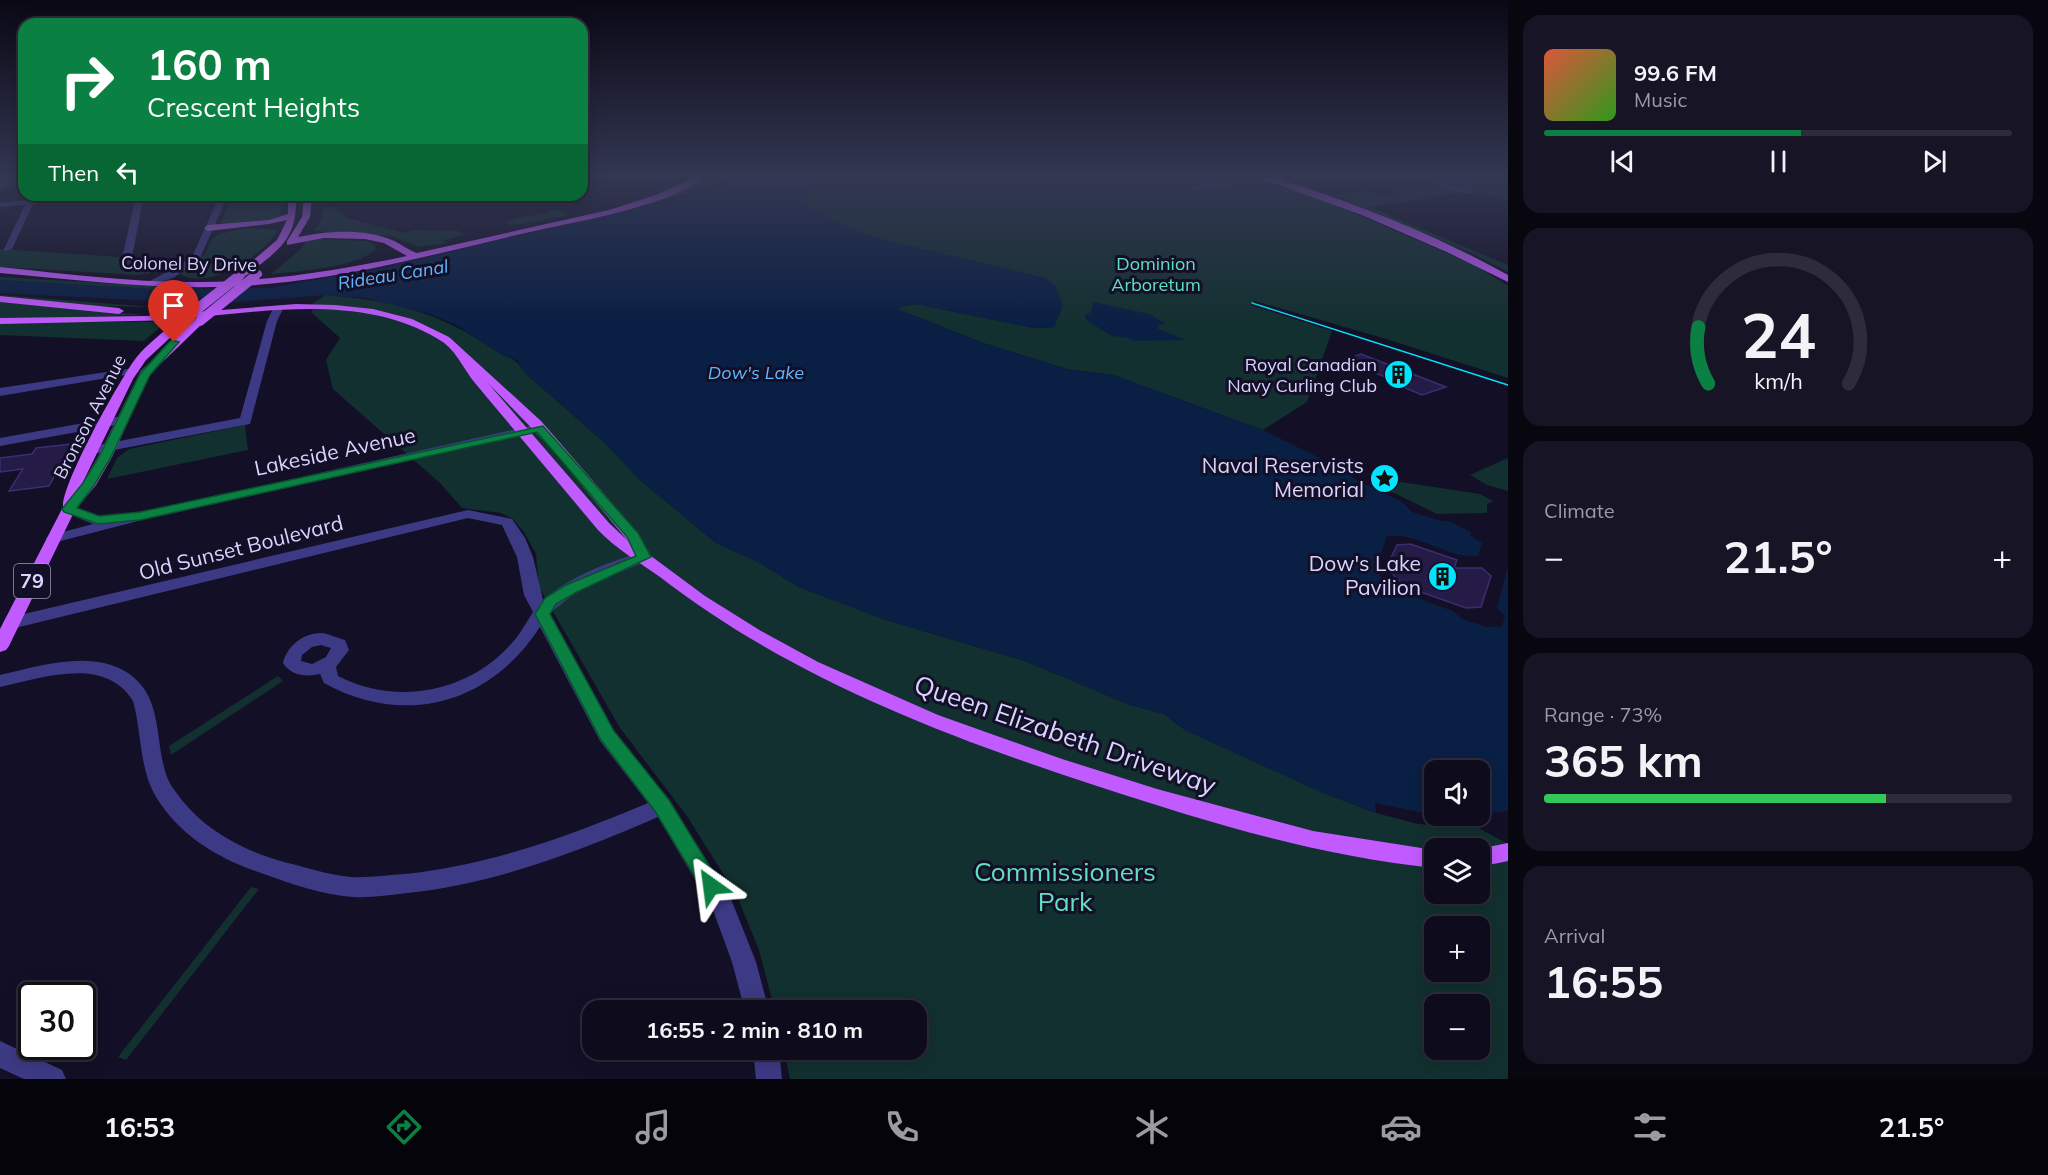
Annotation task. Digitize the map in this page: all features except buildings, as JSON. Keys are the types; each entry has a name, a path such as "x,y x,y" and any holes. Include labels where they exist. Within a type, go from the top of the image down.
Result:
{"main road":[{"path":"208,229 231,226"},
{"name":"Bronson Avenue","path":"0,646 69,509 89,484 110,448 145,374 168,348 258,274 290,243 302,226"},
{"path":"303,226 311,232 390,237 413,254"},
{"name":"Colonel By Drive","path":"0,269 206,285 274,281 342,272 535,226"},
{"path":"1395,226 1470,258 1508,279"},
{"path":"201,243 220,231 242,227"},
{"path":"208,229 290,228"},
{"name":"Bronson Avenue","path":"69,509 74,486 104,423 133,371 153,346 275,247 290,228"},
{"path":"290,243 318,236 383,240 413,254"},
{"path":"326,270 377,256 385,248 383,240"},
{"name":"Colonel By Drive","path":"158,280 247,280 326,270 413,254"},
{"name":"Queen Elizabeth Driveway","path":"0,299 130,311 275,315 327,308 387,315 425,327 444,338 492,379 539,428 633,536 644,557"},
{"name":"Queen Elizabeth Driveway","path":"0,321 147,319 221,312"},
{"name":"Queen Elizabeth Driveway","path":"462,354 478,379 615,539 644,557 688,592 792,656 847,685 926,719 1014,752 1261,827 1384,855 1424,858"},
{"path":"1490,856 1508,852"}],"street":[{"path":"8,249 18,226"},
{"path":"134,226 127,259 182,264"},
{"path":"158,280 194,261 208,229"},
{"path":"1,235 15,233"},
{"path":"158,280 182,264 201,243"},
{"path":"93,450 246,421 275,315"},
{"path":"0,392 133,371"},
{"path":"0,442 123,420"},
{"name":"Lakeside Avenue","path":"53,539 140,516 539,428"},
{"name":"Lakeside Avenue","path":"69,509 98,520 140,516"},
{"name":"Old Sunset Boulevard","path":"11,623 468,514 507,522 513,530 532,578 532,595 543,614"},
{"path":"327,665 330,679 354,694 401,700 429,697 466,685 492,671 517,648 551,601 571,588 644,557"},
{"path":"543,614 607,736 662,806 723,906 744,962 754,1000"},
{"path":"0,681 62,670 84,669 119,676 139,694 146,709 152,763 163,791 196,831 253,863 352,887 461,878 560,849 662,806"},
{"path":"0,1054 53,1079"},
{"path":"767,1060 769,1079"}],"green space":[{"path":"317,226 378,226 404,233 416,230 458,231 466,234 443,241 449,243 418,247 392,236 314,231"},
{"path":"546,226 553,226 365,270 328,275"},
{"name":"Dominion Arboretum","path":"1385,226 1473,264 1508,286 1508,378 1255,301 1250,305 1332,331 1307,402 1263,430 1113,375 1067,369 983,343 900,310 898,307 916,304 1034,328 1054,327 1045,278 881,240 847,227"},
{"path":"1408,226 1416,226 1508,265 1508,272 1471,253"},
{"path":"246,228 278,230 261,250 248,260 218,275 190,278 179,273 205,254 212,239 220,234"},
{"path":"317,239 366,241 374,244 376,248 358,260 344,264 271,274 301,249 307,241"},
{"path":"0,249 120,257 118,260 123,262 170,267 158,272 138,275 0,267"},
{"path":"0,277 205,289 166,290 0,280"},
{"path":"0,295 153,307 94,306 0,297"},
{"name":"Commissioners Park","path":"326,295 395,305 436,318 512,358 524,372 605,443 640,480 716,543 758,562 799,587 886,620 1025,661 1130,705 1164,714 1185,730 1321,792 1376,813 1424,826 1479,828 1508,844 1508,1079 790,1079 786,1060 927,1060 927,1000 772,1000 759,950 737,896 687,816 620,728 539,587 536,554 524,532 513,519 501,513 462,508 440,483 333,389 326,360 340,338 312,313 313,303"},
{"path":"0,302 146,315 0,319"},
{"path":"0,322 167,322 144,341 0,335"},
{"path":"245,425 248,450 107,479 117,458 129,449"},
{"path":"1508,458 1508,491 1487,485 1470,475"},
{"path":"1401,482 1480,494 1493,501 1487,504 1487,513 1437,514 1388,490"},
{"path":"278,676 283,681 171,755 169,746"},
{"path":"251,887 259,889 126,1060 118,1057"}],"water":[{"name":"Dow's Lake","path":"560,226 846,226 881,239 1045,278 1055,285 1063,306 1054,327 1034,328 916,304 899,307 900,310 983,343 1067,369 1113,375 1263,430 1350,473 1353,478 1402,502 1412,512 1449,521 1471,532 1470,535 1482,543 1478,556 1455,554 1411,538 1387,536 1375,570 1393,589 1453,611 1462,619 1487,627 1502,626 1505,616 1497,608 1508,566 1508,811 1490,813 1490,760 1424,760 1424,813 1375,803 1376,813 1321,792 1185,730 1164,714 1130,705 1025,661 886,620 799,587 758,562 716,543 640,480 605,443 524,372 517,360 499,353 458,326 430,314 365,298 326,295 211,304 0,293 0,280 166,290 270,288 378,269"},
{"path":"1094,302 1149,314 1166,324 1158,325 1158,329 1186,340 1133,341 1129,338 1112,336 1086,320 1085,315 1090,313"}],"tram line":[{"path":"1252,303 1508,385"}],"place":[{"name":"Royal Canadian Navy Curling Club","path":"1398,375"},
{"name":"Naval Reservists Memorial","path":"1385,478"},
{"name":"Dow's Lake Pavilion","path":"1442,576"}],"route":[{"path":"174,342 145,374 105,457 89,484 69,509 104,521 140,516 539,428 633,536 644,557 571,588 551,601 543,614 607,736 662,806 711,886"}],"water label":[{"name":"Rideau Canal","path":"393,275"}]}
